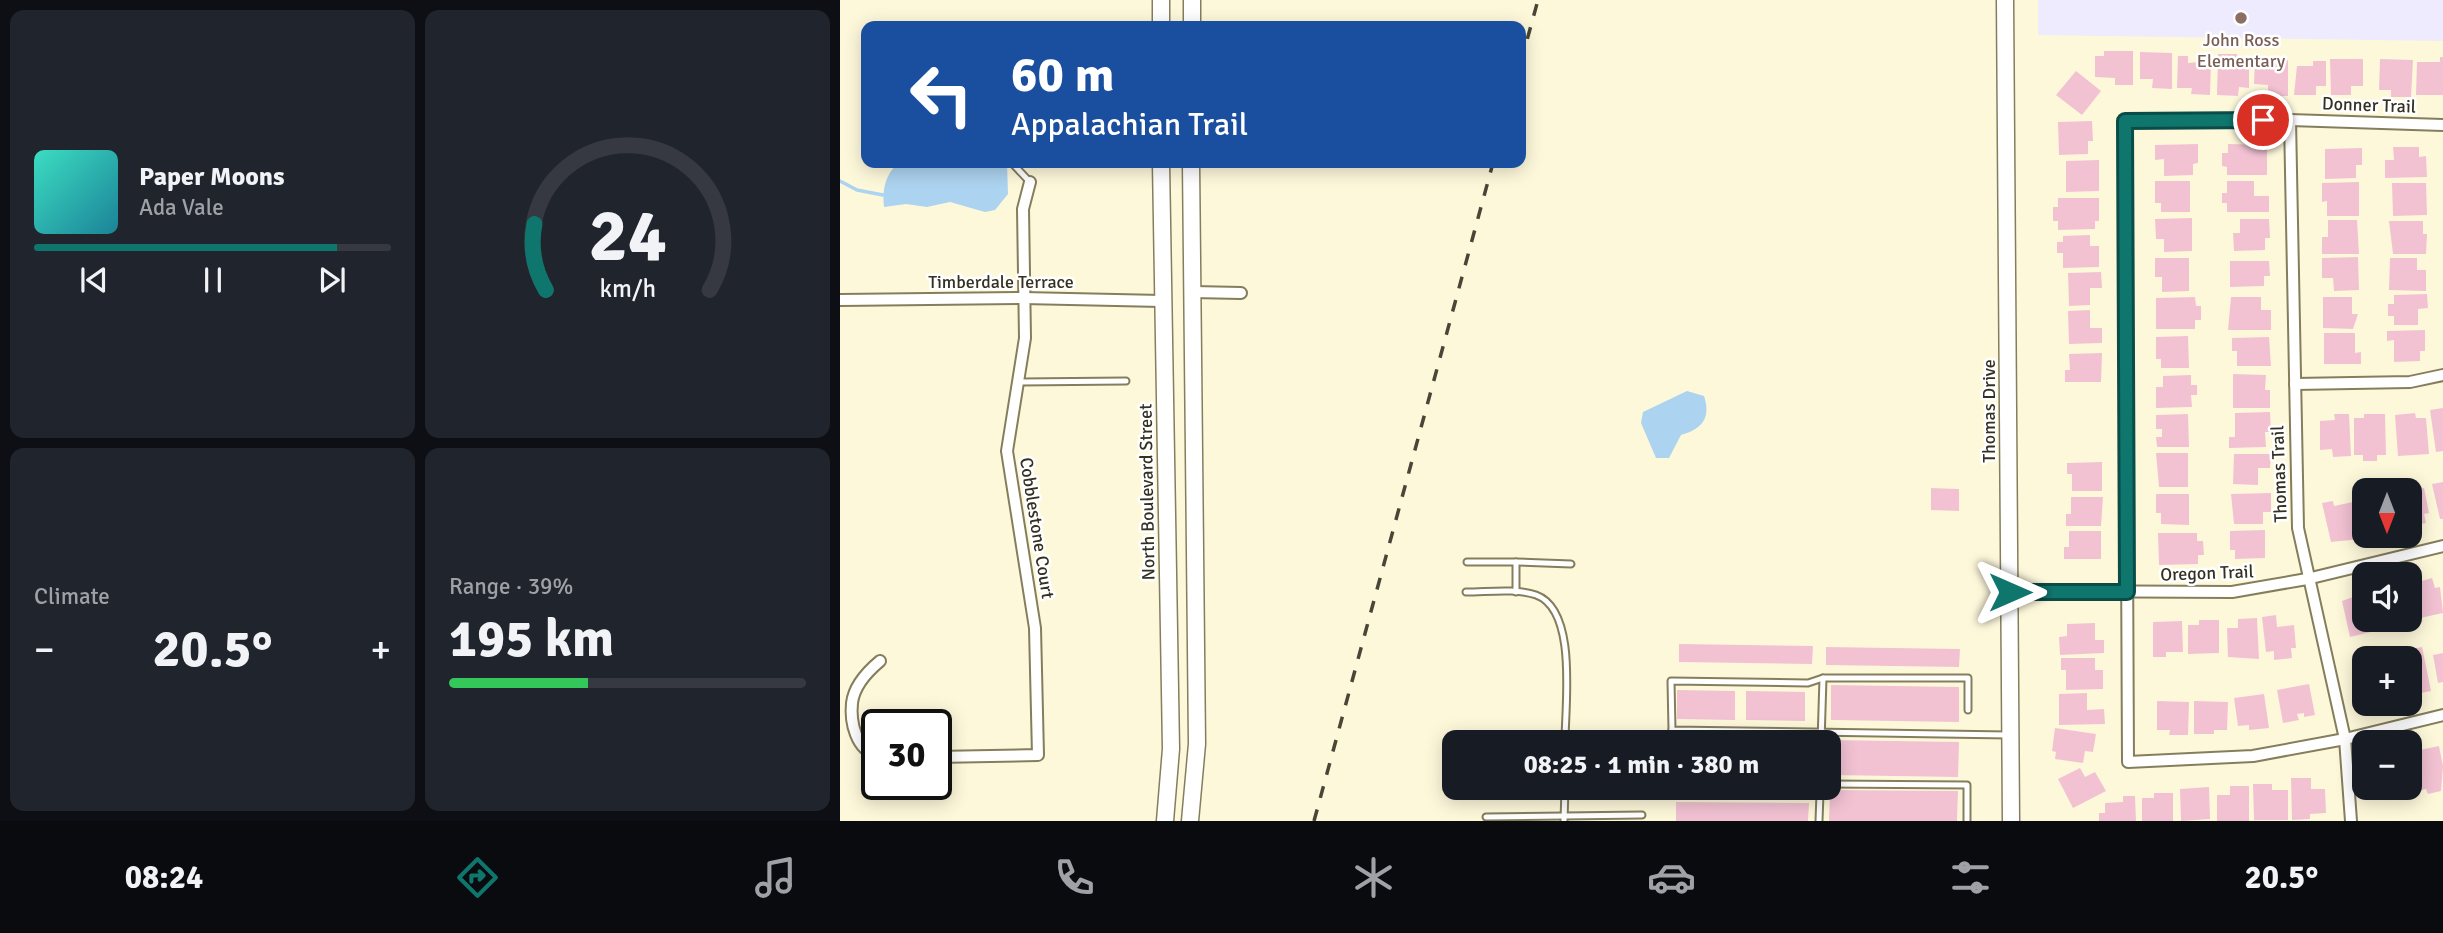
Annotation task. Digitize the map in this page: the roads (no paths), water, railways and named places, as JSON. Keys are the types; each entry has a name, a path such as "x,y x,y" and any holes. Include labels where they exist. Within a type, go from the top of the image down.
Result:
{"main road":[{"path":"1161,0 1161,21"},
{"path":"1192,0 1192,21"},
{"name":"Thomas Drive","path":"2005,0 2011,821"},
{"name":"North Boulevard Street","path":"1161,168 1171,750 1165,821"},
{"path":"1190,821 1197,744 1191,168"},
{"path":"1162,301 1193,292"}],"street":[{"name":"Donner Trail","path":"2127,592 2125,121 2290,120 2443,125"},
{"name":"Thomas Trail","path":"2290,120 2295,488 2307,579 2345,739 2351,821"},
{"name":"Cobblestone Court","path":"952,757 1038,755 1036,638 1007,451 1025,338 1023,209 1030,182"},
{"path":"1193,292 1241,293"},
{"name":"Timberdale Terrace","path":"840,300 1023,298 1162,301"},
{"path":"2295,384 2410,382 2443,375"},
{"name":"Oregon Trail","path":"2010,592 2232,592 2307,579 2443,546"},
{"path":"2127,592 2128,762 2253,756 2345,739 2443,715"},
{"path":"861,744 854,726 852,702 867,672 880,661"}],"lane":[{"path":"1017,168 1030,182"},
{"path":"1020,382 1126,381"},
{"path":"1467,562 1571,564"},
{"path":"1516,562 1516,592"},
{"path":"1466,592 1516,592 1540,596 1549,603 1565,636 1565,730"},
{"path":"1821,730 1823,678"},
{"path":"1672,730 1671,681 1808,683 1823,678 1968,678 1968,710"},
{"path":"1841,733 2011,734"},
{"path":"1841,784 1967,785 1967,821"},
{"path":"1564,800 1564,818"},
{"path":"1819,821 1820,800"},
{"path":"1486,817 1642,815"}],"water":[{"path":"894,168 1007,168 1008,194 995,210 985,212 950,202 927,207 906,204 884,207 885,183"},
{"path":"1687,391 1704,396 1706,416 1700,426 1681,435 1669,458 1656,458 1641,423 1643,412"}],"waterway":[{"path":"840,181 857,190 883,195"}],"railway":[{"path":"1526,44 1538,0"},
{"path":"1314,821 1492,168"}],"place":[{"name":"John Ross Elementary","path":"2241,18"}]}
